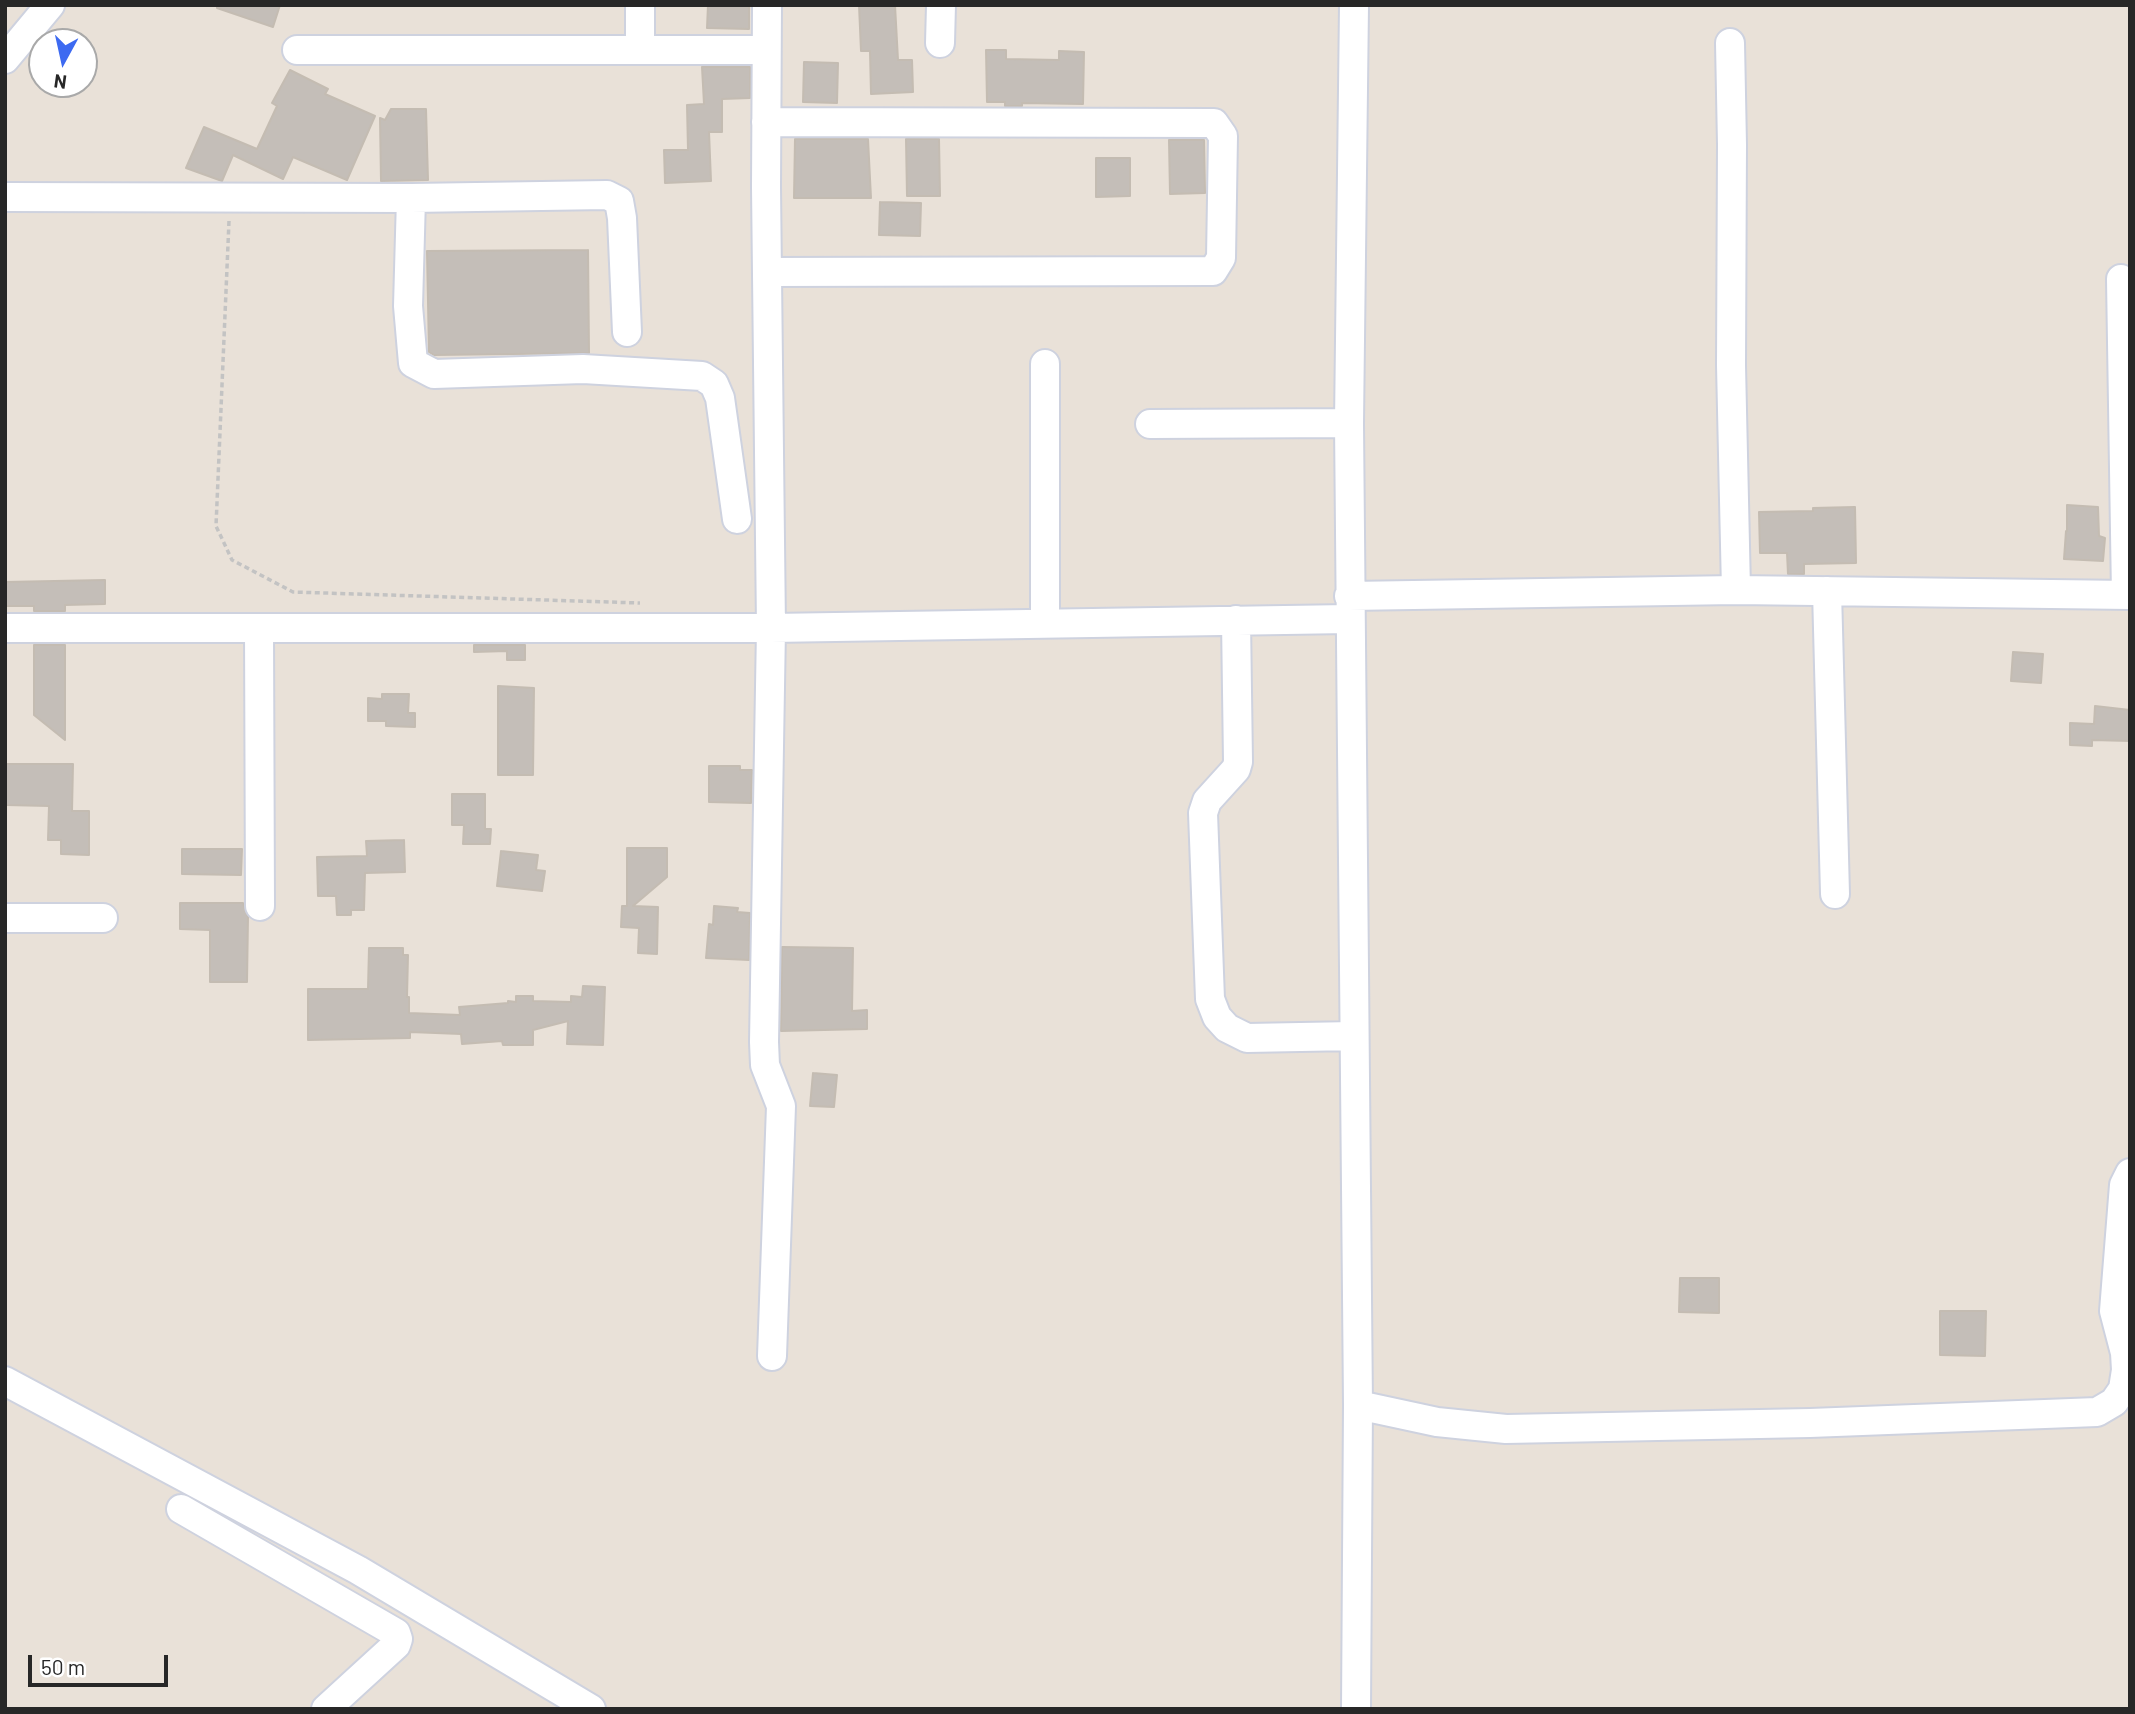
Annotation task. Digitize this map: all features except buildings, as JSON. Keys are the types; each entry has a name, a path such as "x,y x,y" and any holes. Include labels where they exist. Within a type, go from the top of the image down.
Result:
{"street":[{"path":"5,59 50,5"},
{"path":"640,5 640,50"},
{"path":"767,5 771,628 764,1042 765,1065 781,1106 772,1356"},
{"path":"940,43 941,5"},
{"path":"1354,5 1349,607 1358,1405 1356,1709"},
{"path":"1730,43 1731,365 1736,590"},
{"path":"297,50 766,50"},
{"path":"766,122 1214,123 1223,136 1221,258 1213,271 767,272"},
{"path":"5,197 411,198 607,195 619,201 622,218 627,332"},
{"path":"411,198 408,306 413,363 434,374 583,369 702,376 715,384 720,398 737,519"},
{"path":"5,628 771,628 1236,620 1349,607 1736,590 2128,595 2121,279"},
{"path":"1045,364 1045,622"},
{"path":"1150,424 1349,423"},
{"path":"1827,592 1835,894"},
{"path":"1236,620 1238,762 1236,769 1207,801 1203,813 1210,999 1217,1017 1227,1028 1247,1038 1354,1035"},
{"path":"259,628 260,906"},
{"path":"5,918 103,918"},
{"path":"1358,1405 1437,1422 1506,1429 1810,1423 2097,1412 2115,1402 2123,1389 2126,1370 2125,1353 2114,1311 2124,1185 2130,1174"},
{"path":"5,1381 358,1570 591,1709"},
{"path":"180,1509 396,1633 396,1645 326,1709"}],"path":[{"path":"229,198 216,526 232,560 293,592 642,603"}]}
